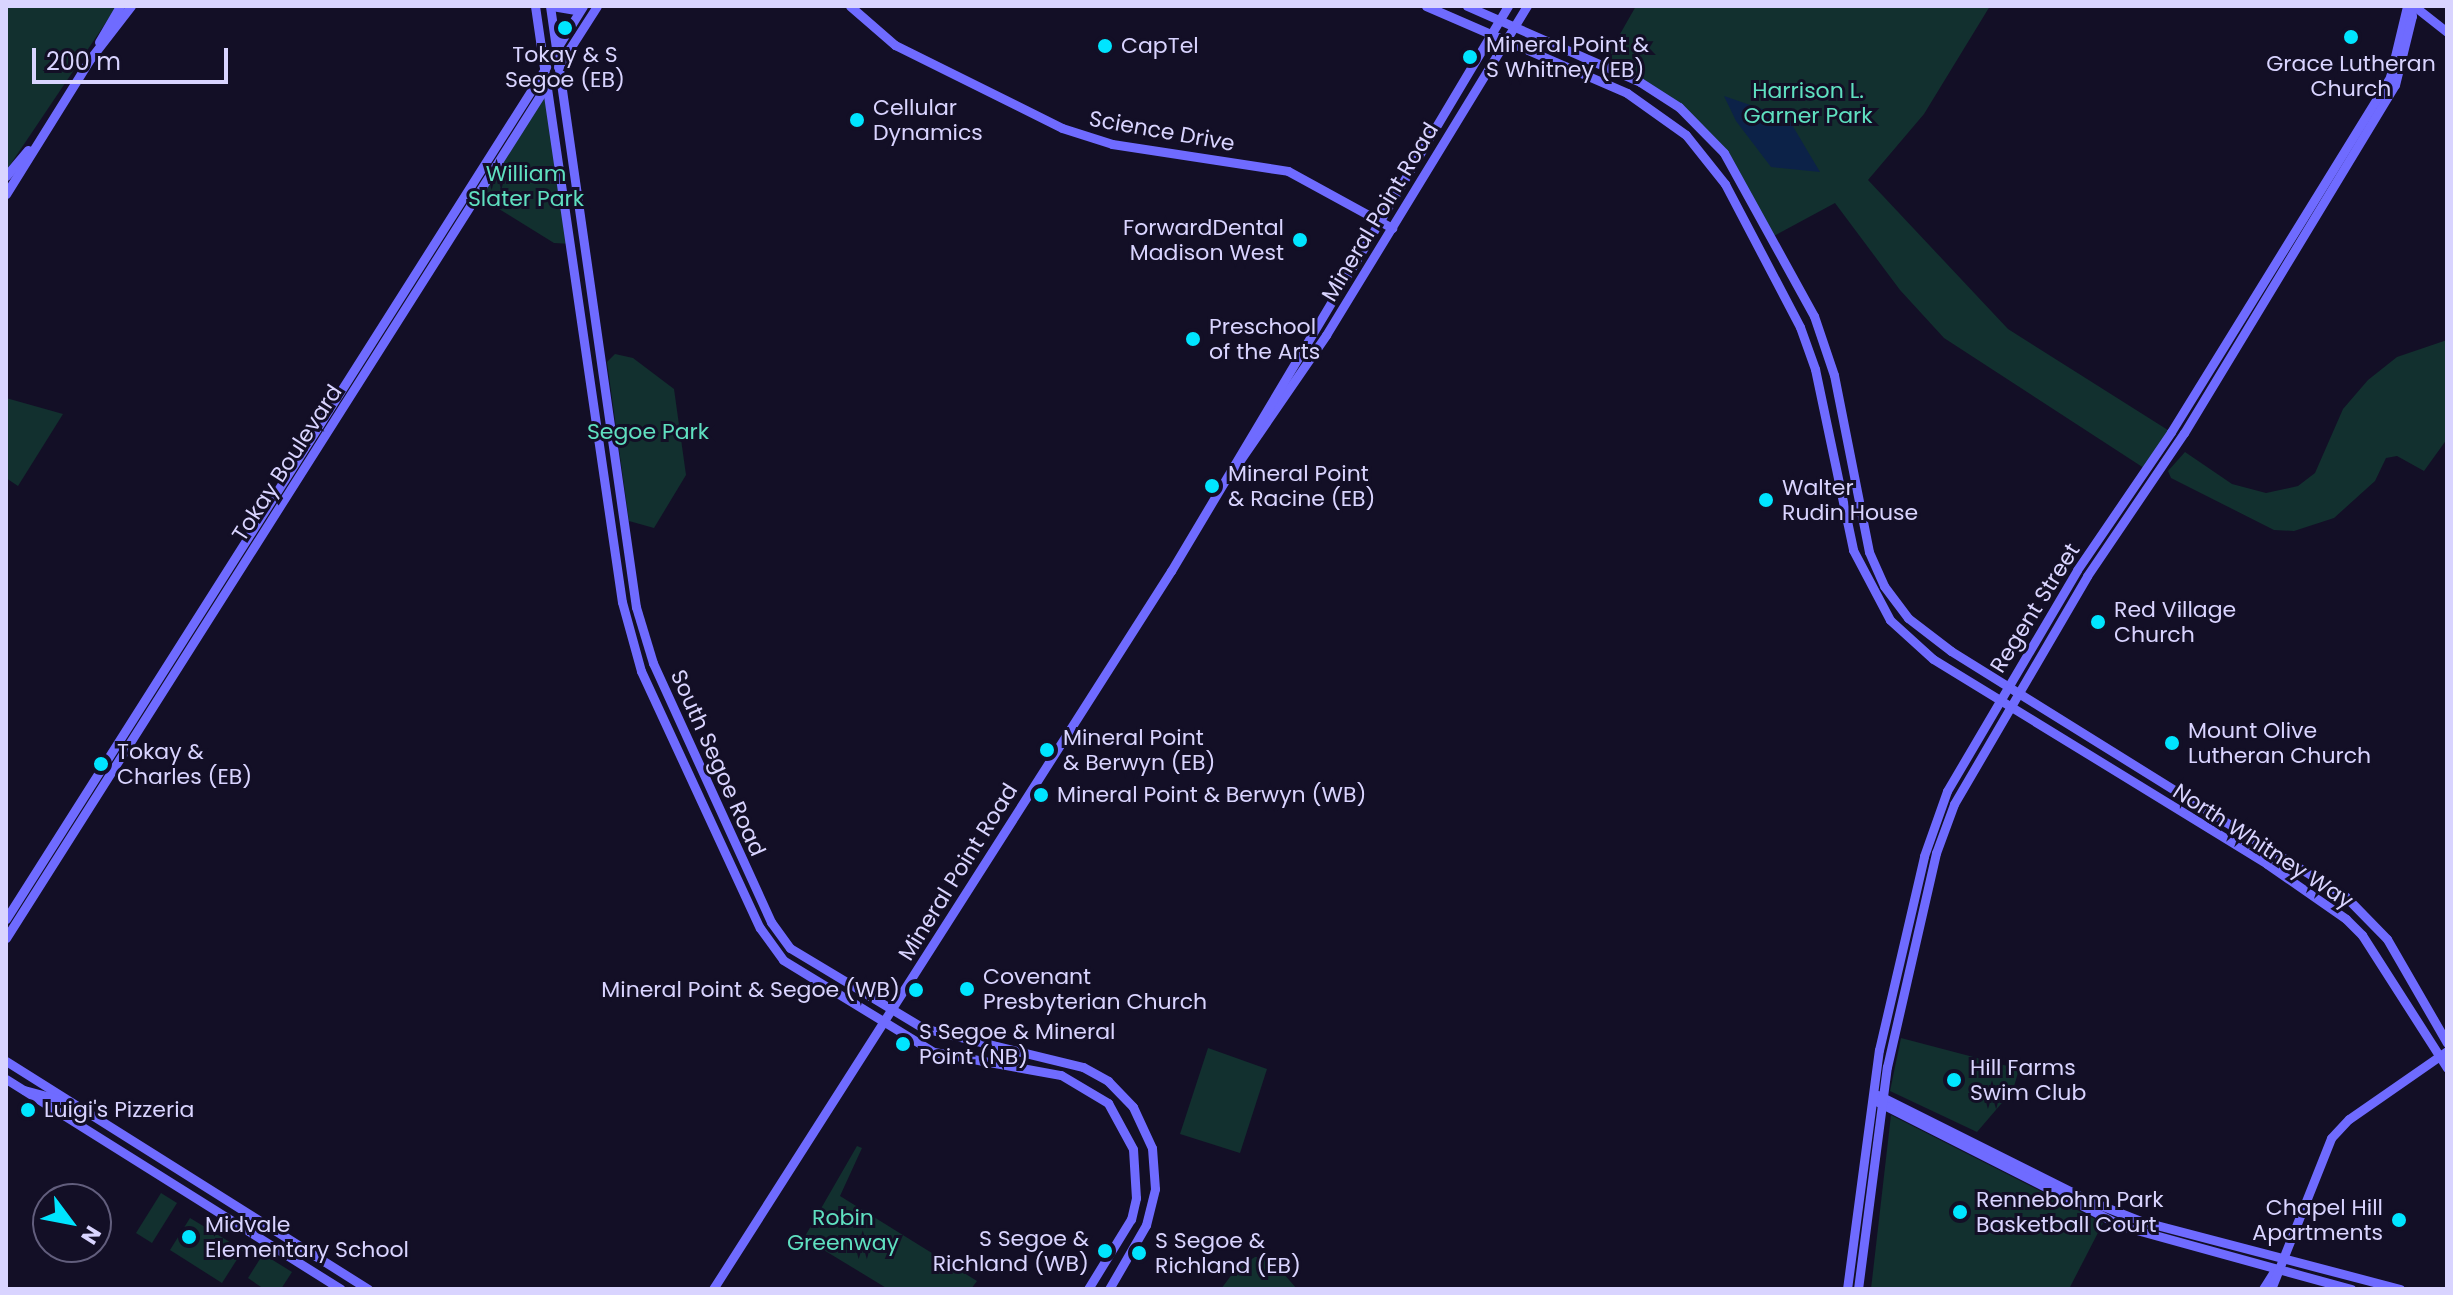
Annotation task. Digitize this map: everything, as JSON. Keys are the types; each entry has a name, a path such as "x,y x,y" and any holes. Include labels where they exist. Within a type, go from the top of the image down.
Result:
{"street":[{"path":"6,194 120,6"},
{"path":"90,59 131,6"},
{"name":"South Segoe Road","path":"535,6 622,602 636,658 770,945 798,972 883,1025 934,1052 1061,1075 1108,1103 1133,1149 1136,1198 1131,1219 1088,1289"},
{"path":"551,6 581,9"},
{"name":"South Segoe Road","path":"551,6 636,607 653,663 779,937 804,959 945,1037 1083,1067 1108,1081 1133,1107 1152,1148 1155,1189 1146,1225 1109,1289"},
{"name":"Tokay Boulevard","path":"6,938 597,6"},
{"name":"Science Drive","path":"850,6 895,45 1062,128 1112,144 1288,171 1392,228"},
{"name":"North Whitney Way","path":"1426,6 1647,104 1706,157 1800,327 1815,369 1853,550 1868,585 1890,620 1916,645 2346,919 2442,1054 2447,1068"},
{"name":"North Whitney Way","path":"1467,6 1661,94 1724,153 1814,316 1834,375 1867,544 1884,586 1925,634 2345,896 2387,939 2447,1043"},
{"name":"Mineral Point Road","path":"713,1289 1231,472 1508,6"},
{"name":"Mineral Point Road","path":"1231,472 1287,396 1527,6"},
{"path":"2410,6 2447,32"},
{"name":"Regent Street","path":"1847,1289 1870,1094 1931,832 1958,767 2390,77 2410,6"},
{"name":"Regent Street","path":"1858,1289 1883,1095 1936,853 1965,779 2087,576 2200,408 2395,85 2412,16 2410,6"},
{"name":"Tokay Boulevard","path":"6,919 581,9"},
{"path":"6,176 36,141"},
{"path":"2263,1289 2280,1259 2331,1138 2349,1119 2442,1054"},
{"path":"6,1061 368,1289"},
{"path":"6,1079 341,1289"},
{"path":"24,1090 84,1108"},
{"path":"1870,1094 1883,1095 2090,1201 2152,1224 2400,1289"},
{"path":"1870,1094 1882,1106 2104,1219 2275,1270 2351,1289"},
{"path":"1849,1270 1860,1271"},
{"path":"2271,1289 2275,1270"}],"green space":[{"path":"6,6 117,6 6,171"},
{"name":"Harrison L. Garner Park","path":"1636,6 1990,6 1924,114 1868,180 2008,329 2171,432 2147,470 1944,338 1900,290 1835,203 1772,237 1745,184 1679,107 1603,64"},
{"name":"William Slater Park","path":"547,84 572,244 554,243 478,196"},
{"path":"2447,340 2447,439 2424,471 2397,456 2386,458 2375,481 2334,518 2294,531 2274,530 2171,478 2168,471 2185,452 2232,484 2266,493 2298,486 2315,473 2343,409 2368,380 2397,357"},
{"name":"Segoe Park","path":"615,354 633,358 674,389 686,475 654,528 629,521 607,362"},
{"path":"6,398 63,414 18,486 6,478"},
{"name":"Hill Farms Swim Club","path":"1901,1038 2019,1069 2013,1090 1977,1132 1890,1091"},
{"path":"1208,1048 1267,1069 1240,1153 1180,1134"},
{"path":"1891,1115 2103,1223 2069,1289 1871,1289"},
{"name":"Robin Greenway","path":"857,1146 862,1148 840,1196 977,1281 971,1289 888,1289 804,1238"},
{"path":"161,1193 177,1203 152,1243 136,1233"},
{"path":"190,1218 243,1250 222,1283 170,1250"},
{"path":"263,1254 292,1272 281,1289 264,1289 248,1278"},
{"path":"1255,1257 1269,1257 1297,1289 1221,1289 1236,1269"}],"water":[{"path":"1724,96 1788,118 1820,172 1771,167 1736,121"}],"place":[{"name":"Tokay & S Segoe (EB)","path":"565,28"},
{"name":"Grace Lutheran Church","path":"2351,37"},
{"name":"CapTel","path":"1105,46"},
{"name":"Mineral Point & S Whitney (EB)","path":"1470,57"},
{"name":"Cellular Dynamics","path":"857,120"},
{"name":"ForwardDental Madison West","path":"1300,240"},
{"name":"Preschool of the Arts","path":"1193,339"},
{"name":"Mineral Point & Racine (EB)","path":"1212,486"},
{"name":"Walter Rudin House","path":"1766,500"},
{"name":"Red Village Church","path":"2098,622"},
{"name":"Mount Olive Lutheran Church","path":"2172,743"},
{"name":"Mineral Point & Berwyn (EB)","path":"1047,750"},
{"name":"Tokay & Charles (EB)","path":"101,764"},
{"name":"Mineral Point & Berwyn (WB)","path":"1041,795"},
{"name":"Covenant Presbyterian Church","path":"967,989"},
{"name":"Mineral Point & Segoe (WB)","path":"916,990"},
{"name":"S Segoe & Mineral Point (NB)","path":"903,1044"},
{"name":"Hill Farms Swim Club","path":"1954,1080"},
{"name":"Luigi's Pizzeria","path":"28,1110"},
{"name":"Rennebohm Park Basketball Court","path":"1960,1212"},
{"name":"Chapel Hill Apartments","path":"2399,1220"},
{"name":"Midvale Elementary School","path":"189,1237"},
{"name":"S Segoe & Richland (WB)","path":"1105,1251"},
{"name":"S Segoe & Richland (EB)","path":"1139,1253"}]}
